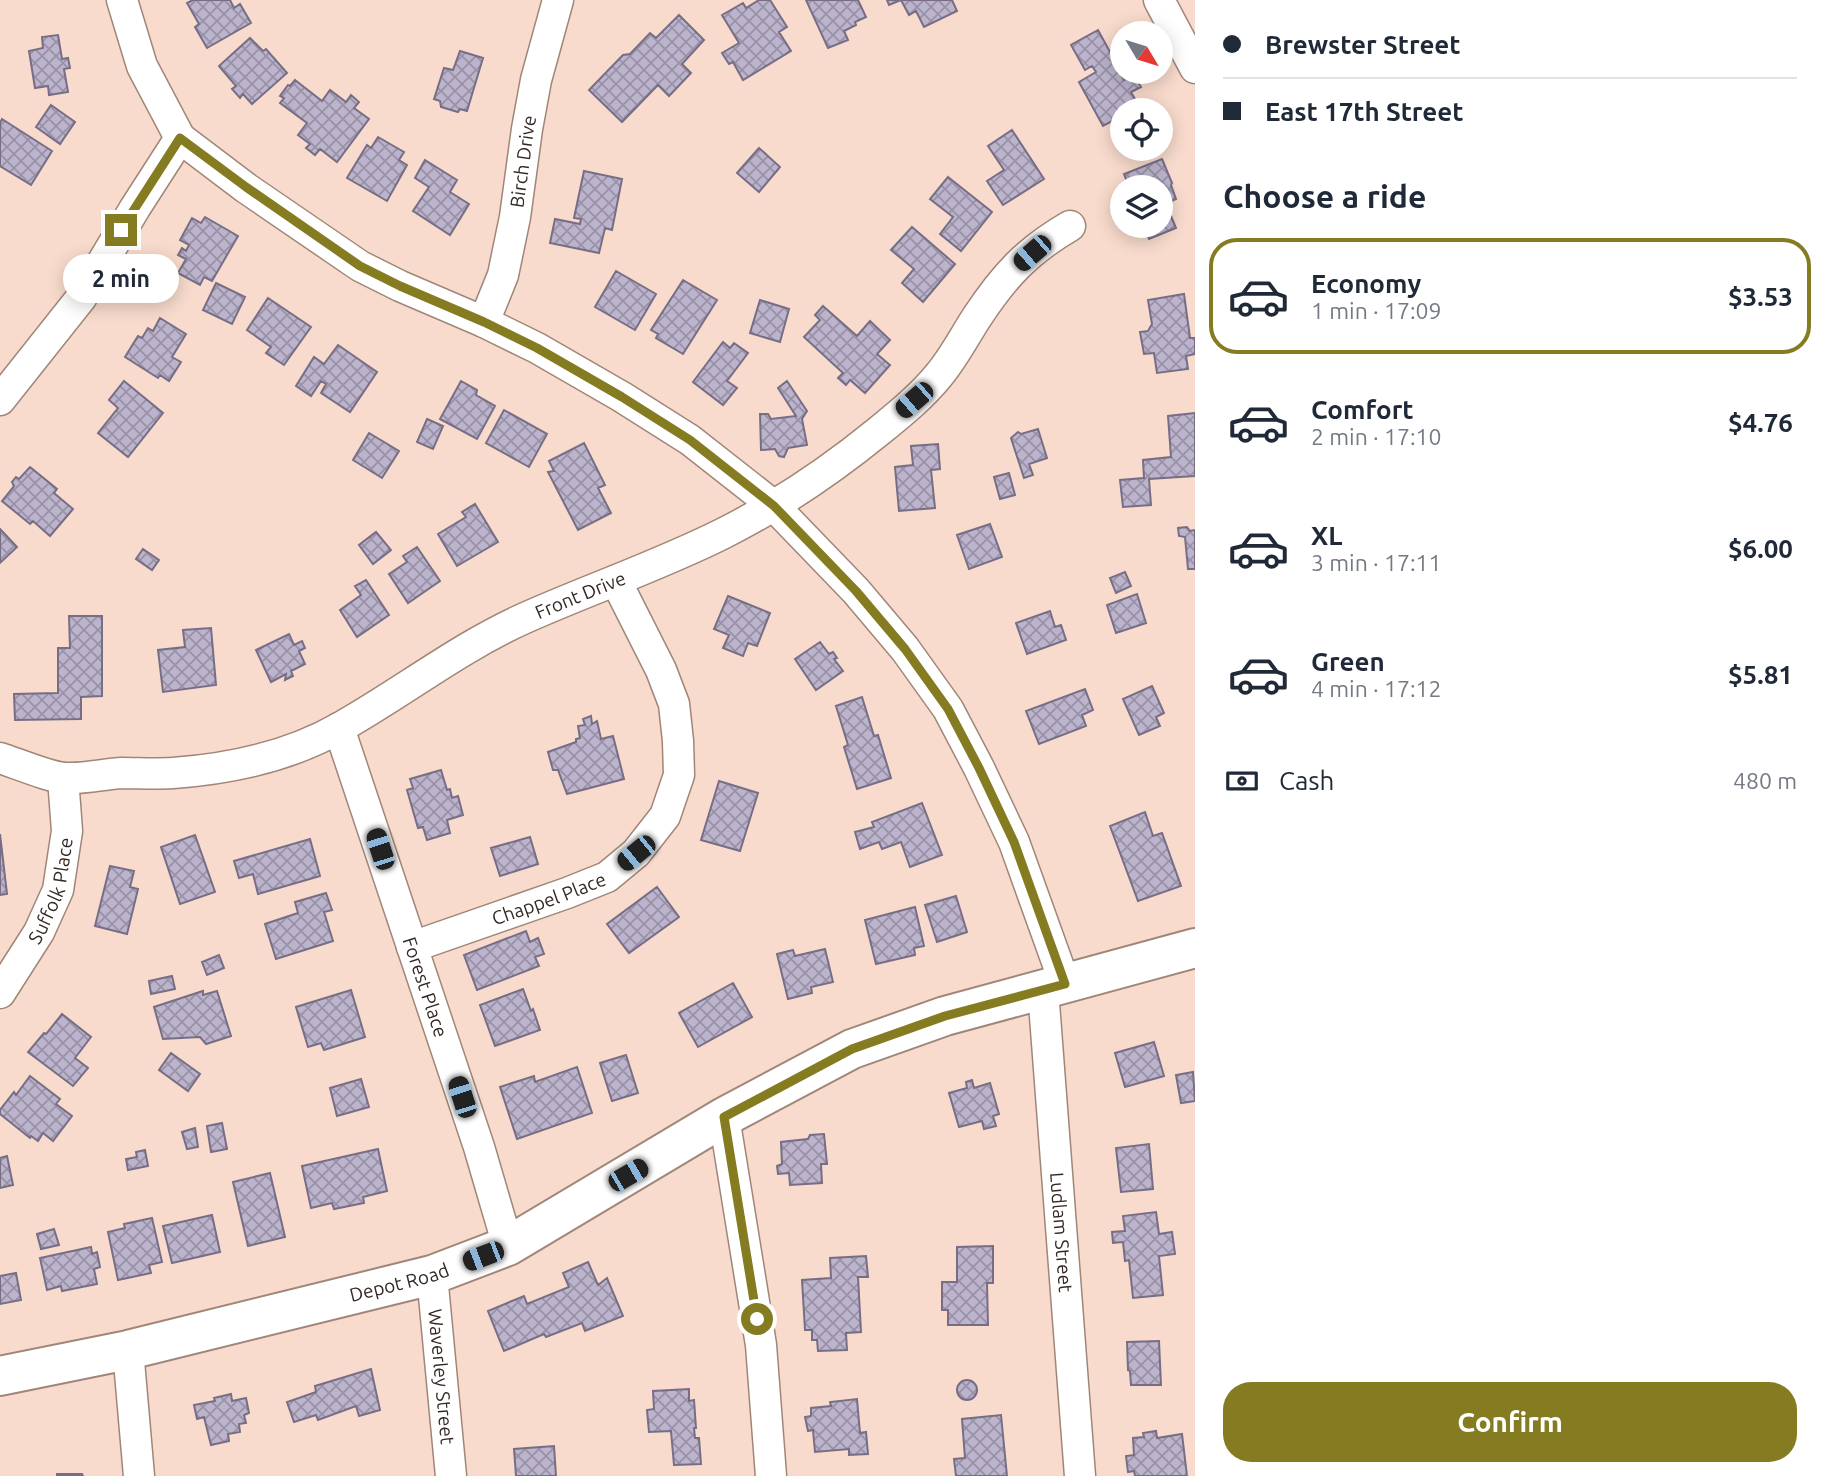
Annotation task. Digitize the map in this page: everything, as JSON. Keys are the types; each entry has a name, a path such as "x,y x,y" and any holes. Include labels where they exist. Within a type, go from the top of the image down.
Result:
{"street":[{"path":"0,401 81,298 180,138 142,66 122,0"},
{"name":"Birch Drive","path":"484,322 503,275 536,80 558,0"},
{"path":"1159,0 1195,68"},
{"name":"Ludlam Street","path":"180,138 360,266 537,348 690,440 774,506 856,591 905,649 948,709 1014,842 1054,987 1080,1476"},
{"name":"Front Drive","path":"0,758 63,778 120,773 171,773 258,761 339,728 469,646 524,618 721,535 774,506 832,468 881,429 938,376 958,351 975,320 1018,264 1045,241 1070,226"},
{"name":"Chappel Place","path":"412,947 607,877 636,853 665,816 679,775 674,704 661,670 616,581"},
{"name":"Forest Place","path":"339,728 479,1147 508,1246"},
{"name":"Suffolk Place","path":"0,993 39,932 58,890 67,831 63,778"},
{"name":"Depot Road","path":"0,1376 128,1350 432,1275 508,1246 724,1117 852,1049 945,1016 1195,947"},
{"path":"724,1117 761,1345 771,1476"},
{"name":"Waverley Street","path":"432,1275 452,1476"},
{"path":"128,1350 139,1476"}],"building":[{"path":"193,0 230,0 234,8 240,4 251,23 207,48 195,27 199,24 187,3"},
{"path":"759,0 770,0 787,27 779,32 791,51 743,80 733,62 729,64 722,53 739,43 722,15 743,3 746,8"},
{"path":"806,0 858,0 866,17 844,31 848,40 828,48"},
{"path":"887,0 901,0 889,5"},
{"path":"901,0 952,0 957,11 924,27 916,11 909,15"},
{"path":"679,15 704,40 682,64 691,73 669,96 658,85 622,122 589,90 623,55 630,54 650,33 656,38"},
{"path":"1098,30 1110,52 1110,84 1139,84 1141,87 1131,92 1134,98 1110,98 1110,122 1103,126 1079,82 1096,72 1092,66 1085,70 1071,45"},
{"path":"58,35 62,59 68,58 70,68 64,69 68,92 49,95 48,86 35,88 29,51 43,48 42,37"},
{"path":"250,38 263,51 266,49 287,73 252,104 243,94 240,98 232,89 236,86 219,66"},
{"path":"460,51 483,58 467,111 460,109 458,112 441,107 440,101 434,99 444,68 453,70"},
{"path":"295,80 322,101 330,90 346,102 351,95 359,102 354,108 369,119 337,162 320,149 315,155 306,148 310,144 298,135 307,123 280,103 284,98 280,96"},
{"path":"51,105 75,122 60,144 36,127"},
{"path":"2,119 52,151 31,185 0,166"},
{"path":"1012,130 1044,179 1003,205 987,181 1004,170 988,146"},
{"path":"378,137 404,152 399,160 407,165 387,201 347,178 367,145 371,148"},
{"path":"759,148 780,167 759,192 737,173"},
{"path":"425,160 457,180 450,192 469,204 450,235 413,211 429,187 415,178"},
{"path":"1163,161 1169,175 1124,175"},
{"path":"584,171 622,179 612,230 605,228 599,253 550,243 555,219 580,224 581,219 574,218"},
{"path":"948,177 992,212 961,251 940,234 953,217 930,199"},
{"path":"205,217 238,236 212,281 204,277 200,285 178,273 186,259 178,255 182,248 186,251 189,245 180,240 192,218 201,223"},
{"path":"912,227 955,264 923,302 902,283 914,269 891,250"},
{"path":"616,271 656,294 635,330 595,307"},
{"path":"683,280 717,300 683,354 656,338 658,334 651,330"},
{"path":"216,283 245,297 232,324 203,310"},
{"path":"1184,294 1190,338 1195,338 1195,354 1186,356 1188,369 1157,373 1154,353 1144,354 1140,332 1148,331 1152,324 1148,300"},
{"path":"268,298 311,327 284,365 266,353 271,347 247,330"},
{"path":"760,300 789,309 780,342 750,333"},
{"path":"823,306 857,336 870,321 890,340 877,354 890,365 865,393 850,380 846,385 838,378 843,373 804,337 820,320 815,315"},
{"path":"160,318 186,334 172,357 181,362 169,381 160,375 158,378 125,357 138,336 142,338 148,328 153,331"},
{"path":"723,342 730,348 734,343 748,353 727,381 737,388 723,405 693,382"},
{"path":"338,345 377,372 350,412 321,393 326,384 321,381 311,396 296,386 314,357 324,364"},
{"path":"124,381 163,413 128,457 98,433 118,408 109,400"},
{"path":"461,381 477,390 476,395 495,406 477,439 440,419"},
{"path":"787,381 807,411 802,419 807,445 788,448 784,457 779,456 775,449 761,450 760,414 768,414 771,419 796,416 778,388"},
{"path":"504,410 547,434 529,467 486,443"},
{"path":"1195,413 1195,476 1149,479 1151,505 1123,507 1120,480 1144,478 1143,460 1171,457 1168,416"},
{"path":"427,419 443,426 433,449 417,442"},
{"path":"1038,429 1047,458 1029,464 1033,475 1024,478 1011,438 1018,432 1021,434"},
{"path":"369,433 399,451 382,478 353,460"},
{"path":"584,443 605,485 598,488 611,513 578,530 548,472 554,471 549,461"},
{"path":"938,444 940,469 931,470 935,508 899,511 895,467 913,465 911,446"},
{"path":"30,467 57,489 54,493 73,509 50,536 33,521 30,524 2,501 14,486 12,482 16,477 19,479"},
{"path":"1009,473 1015,495 1000,499 994,477"},
{"path":"475,504 498,542 457,566 438,534 466,517 462,512"},
{"path":"990,524 1002,557 969,569 957,535"},
{"path":"1187,527 1190,531 1195,530 1195,569 1188,569 1185,537 1179,536 1178,528"},
{"path":"0,529 17,547 0,563"},
{"path":"376,532 391,550 373,564 359,545"},
{"path":"417,547 440,581 408,603 389,574 407,562 403,556"},
{"path":"143,549 159,560 152,570 136,559"},
{"path":"1125,572 1131,586 1116,593 1110,578"},
{"path":"366,580 389,615 357,637 340,610 361,595 355,586"},
{"path":"1137,594 1146,623 1116,633 1107,605"},
{"path":"728,596 770,613 757,646 748,643 743,656 723,648 729,635 714,629"},
{"path":"1050,611 1055,627 1061,625 1066,640 1027,654 1016,623"},
{"path":"69,616 102,616 102,696 81,697 81,719 15,720 14,694 58,693 58,648 70,648"},
{"path":"211,628 216,685 163,692 158,650 185,647 183,630"},
{"path":"289,634 294,645 302,641 305,648 299,651 305,664 291,671 293,676 285,680 286,674 271,682 256,650"},
{"path":"820,642 829,654 833,652 837,658 834,659 843,671 816,690 795,659"},
{"path":"1152,686 1164,713 1156,717 1160,726 1139,735 1123,699"},
{"path":"1085,689 1093,710 1082,715 1086,726 1039,744 1026,711"},
{"path":"862,697 874,736 878,735 891,778 857,789 844,747 848,745 836,706"},
{"path":"591,716 592,724 597,721 601,739 613,736 624,779 567,794 558,770 553,770 548,752 576,742 576,739 580,738 578,726 585,725 583,719"},
{"path":"441,770 452,798 458,796 463,815 447,820 450,833 427,840 423,827 418,828 407,790 413,788 410,779"},
{"path":"719,781 758,793 740,851 701,840"},
{"path":"922,803 942,855 910,867 901,842 882,849 879,842 860,849 855,832 874,827 872,822"},
{"path":"1145,812 1153,836 1162,833 1181,886 1138,901 1110,826"},
{"path":"0,834 7,894 0,895"},
{"path":"195,835 215,892 180,904 161,847"},
{"path":"530,837 538,864 500,876 491,848"},
{"path":"310,839 320,876 258,894 253,874 239,878 234,861"},
{"path":"110,866 134,871 130,887 138,889 127,934 95,926"},
{"path":"657,887 679,917 629,953 607,924"},
{"path":"326,893 332,910 324,912 333,941 276,959 265,924 298,913 295,902"},
{"path":"956,896 967,932 937,942 925,905"},
{"path":"915,907 924,946 914,948 915,955 876,964 865,920"},
{"path":"526,931 530,942 538,938 544,954 535,957 539,966 477,990 464,955"},
{"path":"825,949 833,982 811,987 812,993 788,999 777,954 793,950 795,956"},
{"path":"219,955 224,968 207,975 202,962"},
{"path":"172,976 175,989 151,994 149,981"},
{"path":"733,983 752,1017 698,1047 679,1013"},
{"path":"523,989 540,1030 495,1046 480,1005"},
{"path":"351,990 365,1037 324,1050 321,1043 308,1047 296,1007"},
{"path":"203,991 203,995 217,991 231,1036 206,1044 200,1037 163,1039 154,1007"},
{"path":"62,1014 91,1037 75,1058 88,1068 73,1086 28,1052"},
{"path":"1154,1042 1164,1076 1125,1087 1115,1053"},
{"path":"171,1053 200,1074 188,1091 159,1070"},
{"path":"626,1055 638,1093 612,1101 600,1063"},
{"path":"577,1067 592,1113 517,1139 500,1087 534,1076 535,1082"},
{"path":"1193,1072 1195,1101 1181,1103 1176,1075"},
{"path":"30,1076 60,1099 56,1104 72,1116 53,1141 43,1133 38,1141 31,1136 30,1138 0,1114 0,1110 14,1092 16,1095"},
{"path":"361,1079 369,1107 337,1116 330,1088"},
{"path":"972,1080 974,1088 990,1083 999,1114 993,1116 996,1126 984,1129 982,1121 959,1127 949,1093 967,1088 966,1082"},
{"path":"222,1123 227,1149 211,1152 207,1126"},
{"path":"195,1128 198,1147 187,1149 182,1132"},
{"path":"824,1134 827,1164 821,1164 822,1183 790,1185 789,1173 778,1174 777,1166 782,1164 781,1142"},
{"path":"1149,1144 1153,1189 1121,1192 1116,1148"},
{"path":"378,1149 387,1191 363,1197 364,1203 334,1209 332,1203 311,1208 302,1166"},
{"path":"145,1150 148,1166 128,1170 126,1159 137,1157 136,1152"},
{"path":"7,1156 13,1185 0,1188 0,1158"},
{"path":"270,1173 285,1237 248,1246 233,1182"},
{"path":"1156,1212 1159,1234 1172,1232 1175,1254 1159,1256 1163,1295 1133,1298 1129,1260 1125,1261 1123,1242 1113,1243 1112,1232 1125,1231 1123,1216"},
{"path":"212,1215 220,1252 172,1263 163,1226"},
{"path":"152,1218 162,1262 149,1265 151,1273 118,1280 108,1232 125,1228 124,1224"},
{"path":"54,1229 59,1245 41,1249 37,1234"},
{"path":"993,1246 993,1283 987,1283 988,1325 948,1325 948,1310 942,1310 942,1282 957,1282 957,1247"},
{"path":"91,1247 92,1254 97,1252 100,1267 94,1269 97,1284 62,1291 61,1286 47,1290 40,1258"},
{"path":"866,1256 868,1277 858,1277 861,1332 846,1333 847,1350 818,1351 817,1340 812,1340 812,1330 805,1330 802,1280 831,1278 830,1258"},
{"path":"588,1262 598,1285 607,1278 623,1316 585,1331 582,1323 546,1337 544,1334 504,1351 488,1311 524,1296 527,1304 569,1287 563,1273"},
{"path":"16,1273 21,1300 0,1304 0,1276"},
{"path":"1159,1341 1161,1385 1131,1385 1127,1342"},
{"path":"371,1369 380,1410 359,1416 356,1406 318,1420 316,1415 294,1422 287,1402 316,1392 315,1386"},
{"path":"967,1380 974,1383 977,1390 974,1397 967,1400 960,1397 957,1390 960,1383"},
{"path":"689,1389 689,1401 694,1400 695,1438 699,1438 701,1464 674,1465 671,1431 649,1432 647,1410 654,1409 653,1391"},
{"path":"231,1394 232,1401 246,1398 249,1413 244,1415 246,1423 239,1424 240,1432 228,1434 229,1441 211,1445 204,1417 197,1419 194,1405 215,1401 214,1398"},
{"path":"857,1399 860,1433 866,1432 868,1454 849,1455 849,1449 815,1452 813,1430 808,1431 805,1417 811,1416 811,1408 831,1406 830,1402"},
{"path":"1001,1415 1007,1476 956,1476 954,1459 965,1458 962,1419"},
{"path":"1156,1431 1157,1438 1182,1434 1187,1476 1135,1476 1134,1471 1128,1472 1126,1456 1134,1455 1133,1438 1144,1437 1143,1433"},
{"path":"554,1446 556,1476 516,1476 514,1449"},
{"path":"82,1474 83,1476 57,1476"}],"route":[{"path":"121,230 180,138 360,266 537,348 690,440 774,506 856,591 905,649 948,709 1014,842 1065,984 945,1016 852,1049 724,1117 757,1319"}]}
